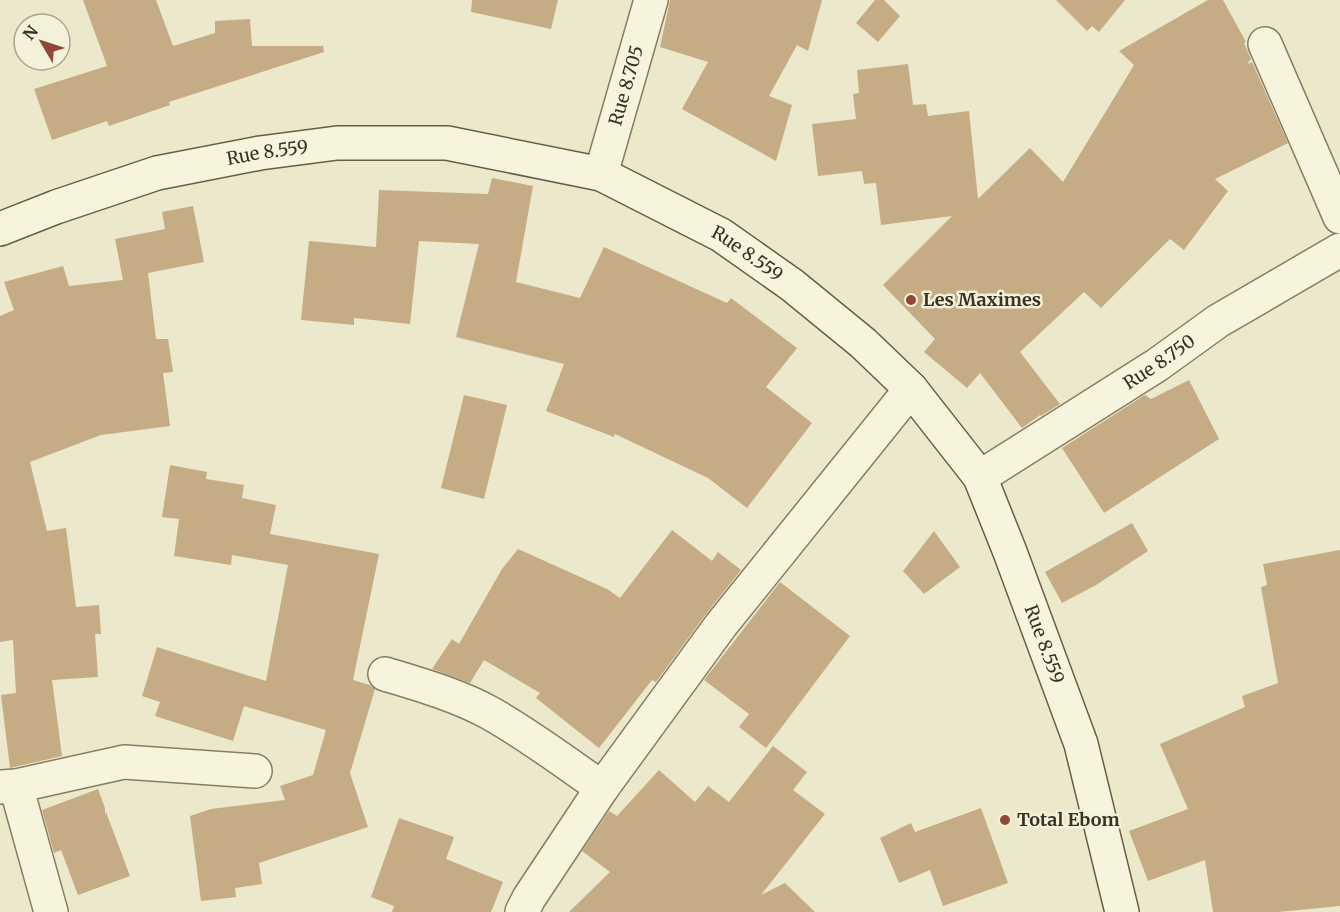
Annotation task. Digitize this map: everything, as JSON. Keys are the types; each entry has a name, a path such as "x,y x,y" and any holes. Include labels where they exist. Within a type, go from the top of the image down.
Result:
{"street":[{"name":"Rue 8.705","path":"601,174 651,0"},
{"path":"1265,44 1340,217"},
{"name":"Rue 8.559","path":"0,229 56,207 157,173 260,153 337,143 447,143 601,174 721,235 792,285 855,336 911,389 980,477 1081,744 1122,912"},
{"name":"Rue 8.750","path":"980,477 1157,365 1218,321 1340,250"},
{"path":"522,912 602,788 722,625 911,389"},
{"path":"385,674 439,690 488,712 531,737 602,788"},
{"path":"51,912 8,787 124,762 255,771"}],"building":[{"path":"83,0 156,0 173,46 215,33 215,21 250,19 252,46 323,46 324,52 169,102 170,105 109,126 107,121 52,140 34,89 107,66"},
{"path":"472,0 558,0 551,29 471,12"},
{"path":"670,0 822,0 808,51 797,45 769,96 792,105 776,161 682,109 708,62 660,47"},
{"path":"875,0 884,0 900,16 878,42 856,23"},
{"path":"1056,0 1125,0 1099,32 1092,26 1087,31"},
{"path":"1208,0 1223,0 1246,42 1244,43 1251,59 1247,64 1252,62 1288,143 1215,179 1228,191 1184,250 1170,239 1101,308 1084,292 1020,352 1060,404 1022,428 980,373 967,388 924,352 935,339 883,285 952,216 881,225 876,183 864,184 862,171 818,176 812,124 856,119 853,94 859,93 857,70 908,64 913,105 926,104 928,116 969,111 978,199 1030,148 1063,182 1134,65 1119,51"},
{"path":"492,178 533,186 516,282 580,298 604,247 727,303 731,298 797,348 766,387 812,423 747,508 708,478 615,434 614,437 546,411 564,364 456,337 479,244 419,241 410,324 354,318 354,325 301,320 309,241 376,247 379,190 488,194"},
{"path":"193,206 204,262 148,273 156,339 168,339 173,372 163,373 170,426 101,435 30,462 47,531 66,528 76,607 99,605 101,634 95,634 98,677 52,680 62,756 10,768 1,695 16,693 13,640 0,642 0,316 14,310 4,282 63,266 69,286 123,280 115,239 165,229 162,212"},
{"path":"1189,380 1219,439 1104,513 1062,448 1145,395 1151,399"},
{"path":"464,395 507,405 484,499 441,488"},
{"path":"170,465 207,472 206,479 244,485 242,498 276,505 270,534 379,554 353,680 370,685 375,689 350,773 368,827 259,863 262,884 235,888 236,897 201,901 190,816 211,809 285,800 280,786 313,775 326,730 244,706 233,741 155,716 160,702 142,696 157,647 266,681 288,565 232,555 231,565 174,556 179,519 162,517"},
{"path":"1132,523 1148,551 1096,585 1062,603 1045,572"},
{"path":"672,530 712,561 718,552 741,570 656,682 652,680 599,748 536,698 540,693 484,660 470,683 432,669 452,639 459,644 502,569 518,549 607,589 620,598"},
{"path":"934,531 960,567 924,594 903,571"},
{"path":"1340,550 1340,906 1278,912 1213,912 1205,860 1148,881 1129,831 1188,809 1160,744 1245,707 1242,696 1278,683 1261,587 1267,585 1263,564"},
{"path":"780,582 850,636 766,748 739,727 749,714 704,680"},
{"path":"773,746 807,772 793,790 825,814 761,895 785,883 815,912 569,912 610,872 582,851 609,811 617,816 659,770 695,802 708,786 729,802"},
{"path":"98,789 105,808 105,815 106,812 130,876 78,895 61,850 54,853 42,810"},
{"path":"981,808 1008,883 943,906 930,870 899,883 880,838 911,823 915,832"},
{"path":"399,818 454,837 446,859 503,882 491,912 392,912 394,906 371,897"}],"place":[{"name":"Les Maximes","path":"911,300"},
{"name":"Total Ebom","path":"1005,820"}]}
